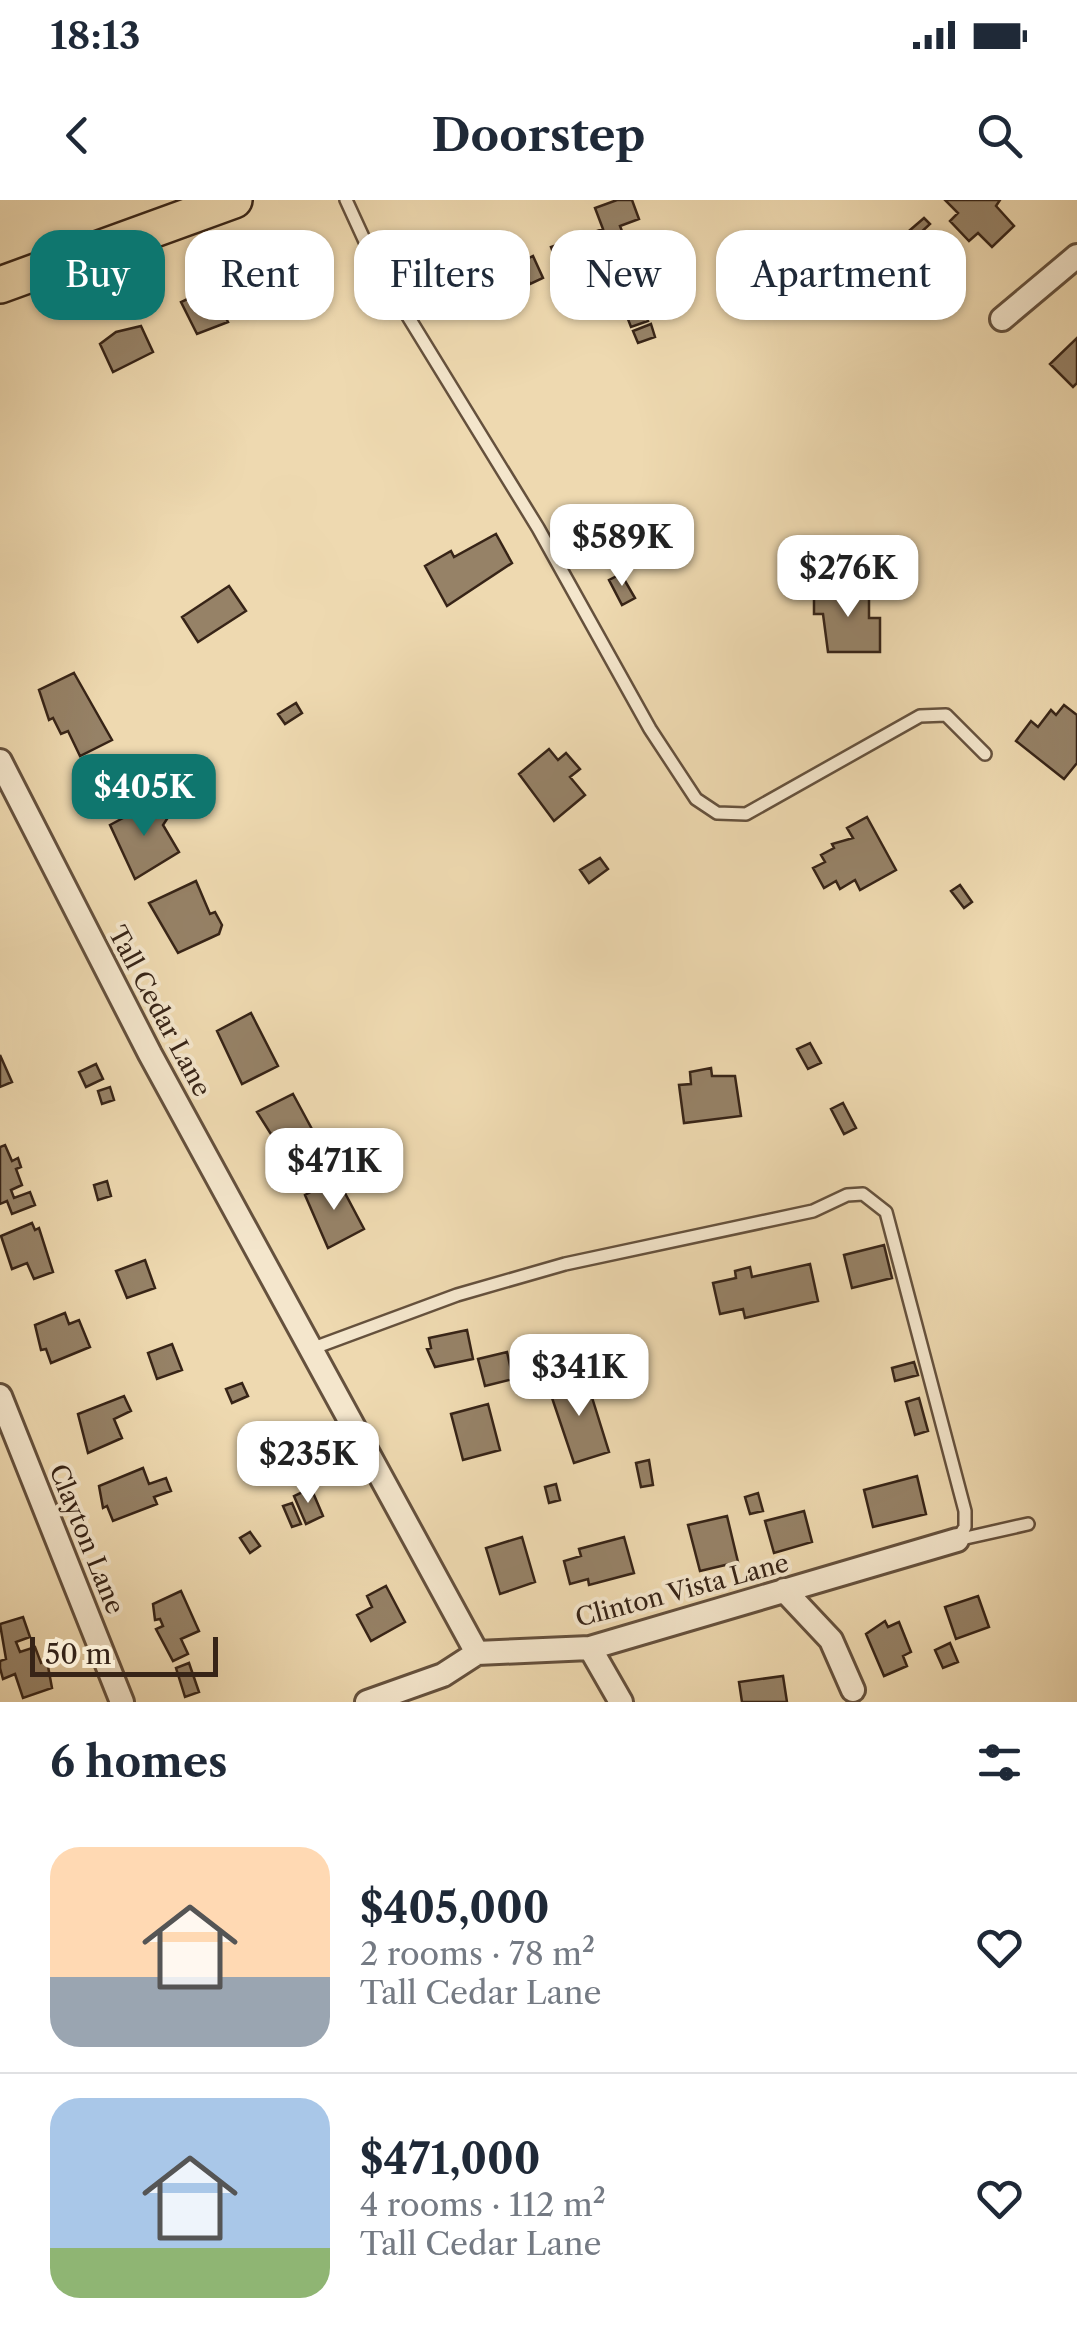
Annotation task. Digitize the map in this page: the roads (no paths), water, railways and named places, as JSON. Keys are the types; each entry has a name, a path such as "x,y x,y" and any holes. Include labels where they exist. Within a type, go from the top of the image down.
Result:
{"main road":[{"path":"4,282 234,200"}],"street":[{"path":"1002,319 1077,256"},
{"name":"Tall Cedar Lane","path":"0,761 150,1054 477,1652"},
{"name":"Clayton Lane","path":"0,1396 122,1702"},
{"name":"Clinton Vista Lane","path":"367,1702 443,1675 477,1652 590,1648 957,1540"},
{"path":"784,1590 832,1640 855,1696"},
{"path":"590,1648 620,1702"}],"lane":[{"path":"346,200 374,261 538,528 650,729 696,799 717,813 746,814 920,716 946,715 986,754"},
{"path":"311,1348 457,1296 565,1264 813,1211 848,1195 863,1194 886,1212 966,1512 965,1526 957,1540"},
{"path":"957,1540 1028,1524"}]}
